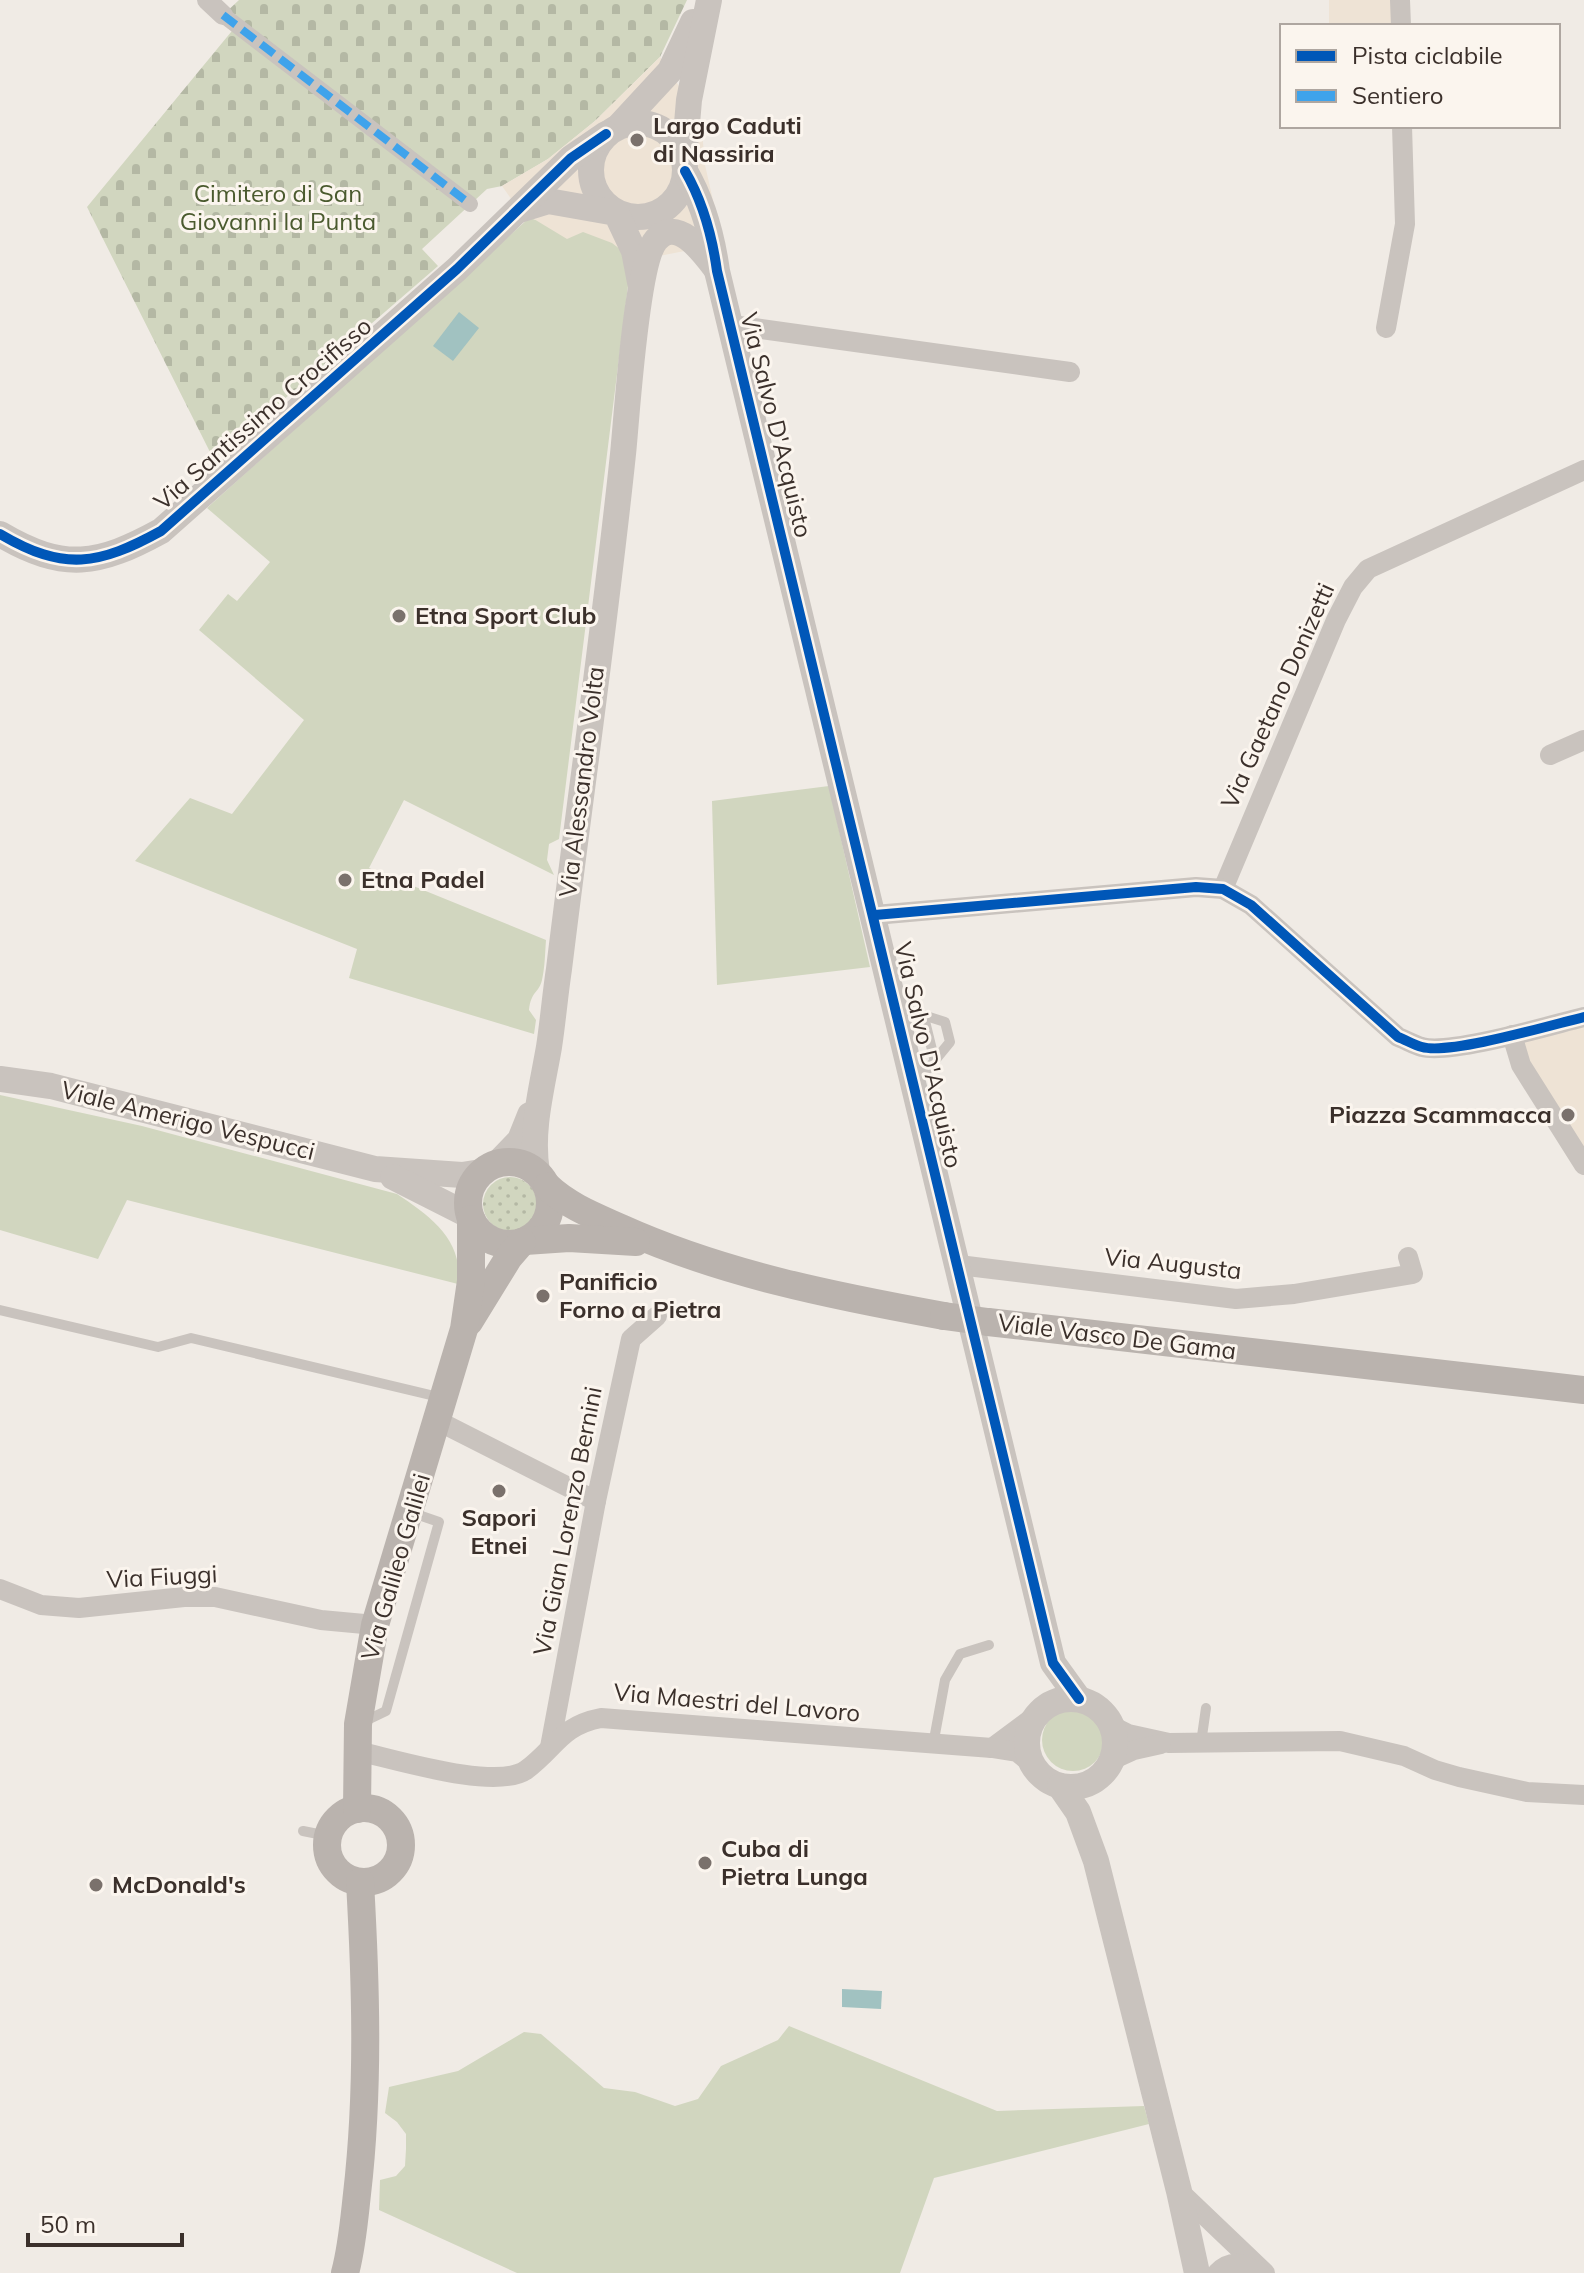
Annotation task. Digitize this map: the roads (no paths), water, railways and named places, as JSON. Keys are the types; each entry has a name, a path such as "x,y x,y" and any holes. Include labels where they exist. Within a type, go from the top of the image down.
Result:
{"main road":[{"path":"464,1329 471,1281 468,1199 470,1189 490,1167 519,1163 542,1179 559,1197 580,1210 657,1244"},
{"path":"464,1329 509,1257 542,1227 547,1218 550,1208 542,1179"},
{"path":"470,1217 484,1236 504,1244 569,1238 657,1244"},
{"name":"Viale Vasco De Gama","path":"657,1244 771,1281 944,1316 1584,1390"},
{"name":"Via Galileo Galilei","path":"357,1809 357,1738 375,1625 464,1329"},
{"path":"369,1808 392,1820 402,1844 394,1868 385,1877 373,1882 350,1880 334,1867 316,1834 357,1809 369,1808"},
{"path":"345,2273 362,2148 367,2084 360,1882"}],"street":[{"path":"207,0 470,204"},
{"path":"640,287 634,251 616,213 602,201 594,188 590,174 591,159 596,145 670,71 701,0"},
{"path":"640,287 651,247 681,190 689,100 709,0"},
{"path":"1400,0 1401,24"},
{"path":"613,129 636,122 652,124 667,132 678,144 685,165"},
{"path":"1386,328 1405,224 1402,128"},
{"name":"Via Santissimo Crocifisso","path":"0,534 45,556 68,560 94,559 125,550 161,531 457,269 571,158 613,129"},
{"name":"Via Salvo D'Acquisto","path":"685,165 699,196 713,243 717,271 875,915 1053,1663"},
{"path":"519,210 548,201 665,222 700,248 717,271"},
{"name":"Via Alessandro Volta","path":"542,1086 617,505 640,287"},
{"path":"732,325 1070,372"},
{"name":"Via Gaetano Donizetti","path":"1223,889 1336,620 1353,587 1368,569 1584,470"},
{"path":"1550,755 1584,740"},
{"path":"875,915 1196,887 1223,889 1251,905 1398,1037 1423,1048 1512,1035 1584,1017"},
{"path":"1512,1035 1521,1065 1584,1165"},
{"name":"Viale Amerigo Vespucci","path":"0,1079 51,1086 375,1169"},
{"path":"375,1169 462,1175 490,1167 520,1140 542,1086"},
{"path":"542,1086 533,1148 542,1179"},
{"path":"375,1169 470,1217"},
{"name":"Via Augusta","path":"959,1265 1236,1299 1294,1294 1413,1274 1408,1257"},
{"name":"Via Gian Lorenzo Bernini","path":"550,1747 596,1501 631,1339 657,1316"},
{"path":"442,1410 596,1501"},
{"name":"Via Fiuggi","path":"0,1589 41,1605 79,1608 184,1597 215,1597 321,1620 375,1625"},
{"path":"1053,1663 1079,1699 1102,1711 1112,1726 1115,1743 1094,1791 1096,1861"},
{"path":"1053,1663 1040,1712 1027,1739 1032,1764 1049,1782 1060,1786 1085,1785 1134,1750 1169,1743 1340,1741 1404,1756 1435,1770 1513,1789 1584,1795"},
{"path":"992,1748 1055,1702 1079,1699"},
{"name":"Via Maestri del Lavoro","path":"357,1738 481,1778 507,1777 525,1771 565,1732 582,1722 601,1718 992,1748 1017,1752 1032,1764"},
{"path":"1112,1726 1128,1734 1169,1743"},
{"path":"1060,1786 1078,1812 1096,1861 1197,2273"},
{"path":"1179,2191 1262,2273"},
{"path":"1217,2273 1231,2264 1243,2263 1262,2273"}],"lane":[{"path":"895,1006 945,1022 950,1042 914,1086"},
{"path":"924,1017 934,1058"},
{"path":"0,1310 158,1347 191,1338 442,1410"},
{"path":"357,1738 386,1711 439,1522 410,1512"},
{"path":"933,1745 945,1680 960,1654 989,1645"},
{"path":"1201,1743 1206,1708"}],"water":[{"path":"459,312 479,328 453,361 433,346"},
{"path":"842,1989 882,1991 881,2009 842,2007"}],"place":[{"name":"Largo Caduti di Nassiria","path":"637,140"},
{"name":"Etna Sport Club","path":"399,616"},
{"name":"Etna Padel","path":"345,880"},
{"name":"Piazza Scammacca","path":"1568,1115"},
{"name":"Panificio Forno a Pietra","path":"543,1296"},
{"name":"Sapori Etnei","path":"499,1491"},
{"name":"Cuba di Pietra Lunga","path":"705,1863"},
{"name":"McDonald's","path":"96,1885"}],"park label":[{"name":"Cimitero di San Giovanni la Punta","path":"278,208"}]}
